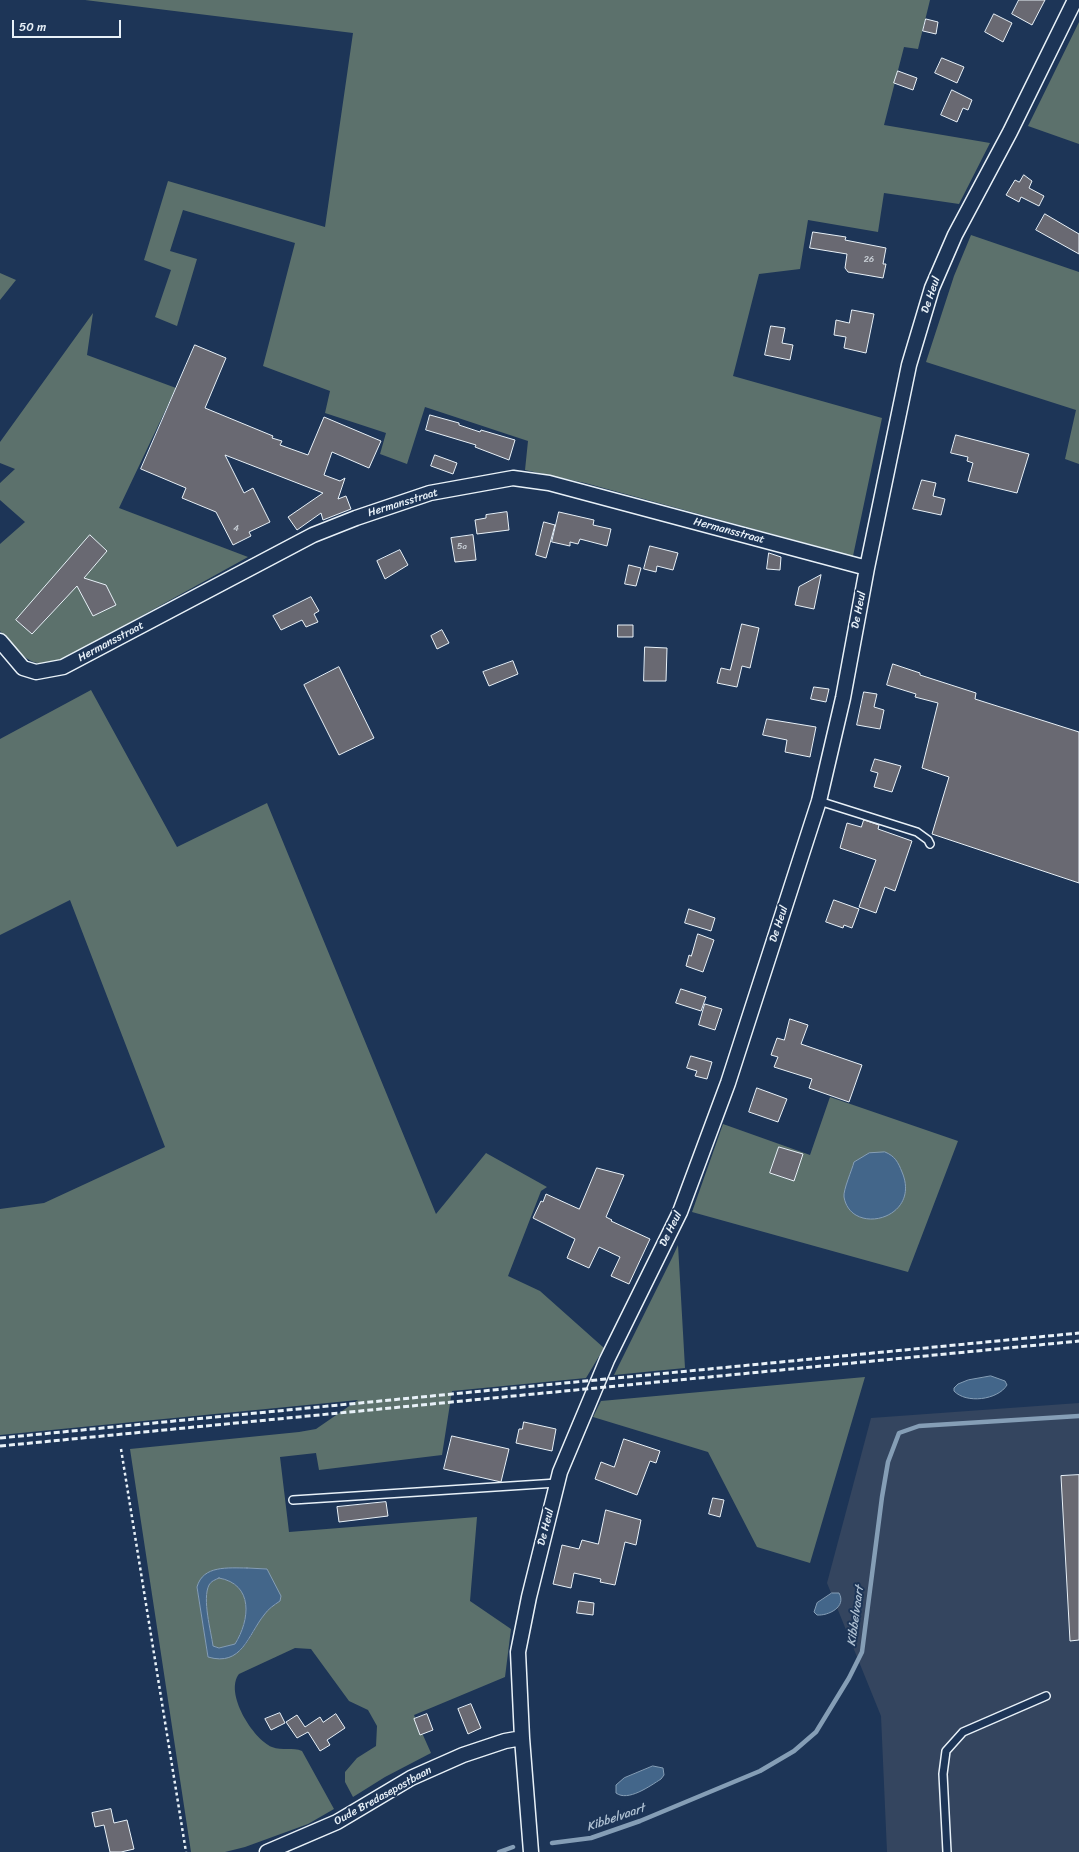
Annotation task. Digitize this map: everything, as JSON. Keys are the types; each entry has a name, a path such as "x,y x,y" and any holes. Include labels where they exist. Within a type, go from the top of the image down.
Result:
{"street":[{"name":"De Heul","path":"531,1852 522,1738 518,1652 528,1597 557,1483 607,1360 680,1212 728,1083 819,801 843,698 867,568 910,365 932,288 955,235 1010,132 1075,0"},
{"name":"Hermansstraat","path":"0,641 23,668 36,672 63,667 317,533 430,493 513,478 550,483 867,568"},
{"name":"Oude Bredasepostbaan","path":"268,1852 337,1822 418,1775 463,1755 505,1741 522,1738"}],"lane":[{"path":"819,801 917,832 928,840 930,844"},
{"path":"293,1500 557,1483"},
{"path":"947,1852 943,1774 946,1751 963,1732 1046,1696"}],"path":[{"path":"121,1449 186,1852"}],"shaded area":[{"path":"885,1152 896,1160 902,1172 906,1188 902,1201 894,1211 883,1217 871,1219 859,1217 849,1209 844,1197 846,1185 854,1162 869,1153"},
{"path":"991,1376 1005,1381 1007,1385 997,1394 989,1397 974,1399 966,1398 954,1391 954,1388 958,1384 968,1380"},
{"path":"1079,1403 1079,1852 887,1852 881,1716 827,1583 871,1418"},
{"path":"224,1568 267,1569 281,1596 280,1601 271,1607 258,1623 243,1647 236,1653 229,1657 220,1659 208,1657 197,1587 200,1580 210,1571","holes":["219,1578 238,1587 243,1595 246,1604 246,1614 240,1635 235,1644 219,1648 213,1646 206,1598 207,1591 211,1582"]},
{"path":"832,1593 839,1593 841,1598 838,1606 831,1612 817,1615 814,1612 817,1603"},
{"path":"653,1766 663,1768 664,1775 661,1779 639,1792 627,1796 616,1793 616,1785 624,1778"}],"green space":[{"path":"85,0 930,0 918,49 904,47 884,125 990,143 959,204 884,193 878,232 808,220 800,269 759,274 733,376 882,418 853,556 585,483 525,470 528,441 425,407 407,464 380,454 386,433 325,413 330,391 263,366 295,243 183,210 170,251 197,259 177,326 155,317 171,270 144,260 168,181 325,227 353,33"},
{"path":"1079,22 1079,144 1028,126"},
{"path":"971,235 1079,272 1079,464 1065,459 1076,410 926,362 954,276"},
{"path":"0,273 16,280 0,300"},
{"path":"93,313 87,355 176,388 119,508 248,557 71,655 58,661 39,663 31,661 23,656 0,631 0,544 25,522 0,500 0,483 15,469 0,463 0,442"},
{"path":"91,690 177,847 267,803 436,1214 486,1153 547,1187 541,1191 508,1276 540,1291 604,1348 586,1378 452,1391 442,1455 319,1470 316,1453 280,1457 289,1532 477,1517 470,1601 511,1629 505,1677 414,1715 431,1753 385,1777 353,1797 345,1782 345,1772 357,1758 376,1746 377,1726 368,1710 349,1701 311,1649 295,1648 239,1674 235,1682 235,1692 243,1715 249,1725 257,1735 272,1747 302,1751 334,1809 308,1824 245,1847 225,1852 191,1852 130,1449 316,1429 358,1400 0,1435 0,1209 44,1203 165,1147 70,900 0,935 0,739","holes":["225,1569 267,1569 280,1601 271,1607 266,1613 248,1641 237,1653 223,1658 208,1657 197,1587"]},
{"path":"830,1097 958,1141 908,1272 692,1212 723,1124 810,1155"},
{"path":"678,1245 685,1368 614,1375 672,1258"},
{"path":"865,1377 810,1563 757,1547 708,1452 593,1417 601,1401"},
{"path":"219,1578 238,1587 246,1604 246,1614 240,1635 235,1644 219,1648 213,1646 206,1598 209,1585"}],"building":[{"path":"1019,0 1045,0 1032,25 1012,14"},
{"path":"994,14 1012,23 1003,42 985,32"},
{"path":"926,19 938,22 936,34 923,31"},
{"path":"942,58 964,67 957,83 935,73"},
{"path":"898,71 917,78 913,90 894,83"},
{"path":"952,90 972,100 968,110 963,108 957,122 941,115"},
{"path":"1024,175 1032,181 1029,188 1044,196 1039,206 1021,197 1019,202 1006,195 1015,180 1019,182"},
{"path":"1045,214 1079,234 1079,254 1036,230"},
{"path":"813,232 846,237 845,240 886,248 883,264 886,264 883,278 848,272 845,268 847,254 810,248"},
{"path":"852,310 874,314 866,353 844,348 846,337 834,335 836,320 849,323"},
{"path":"771,326 785,328 782,343 793,345 790,360 765,355"},
{"path":"195,345 226,358 205,408 273,436 272,438 282,441 280,445 308,455 324,417 381,441 369,468 332,452 324,475 340,481 345,478 338,499 346,496 351,509 323,520 321,513 297,530 288,517 323,493 225,455 244,493 253,488 270,522 249,532 251,536 233,545 216,512 182,498 186,488 141,469"},
{"path":"430,415 459,423 459,425 480,432 481,430 515,440 509,460 475,447 476,445 426,430"},
{"path":"956,435 1029,454 1017,493 968,481 973,463 967,461 968,457 951,453"},
{"path":"435,455 457,463 453,474 431,466"},
{"path":"922,480 936,483 933,496 945,499 941,515 913,509"},
{"path":"507,512 509,530 477,534 475,520 486,518 486,515"},
{"path":"559,512 594,520 593,525 611,529 607,546 580,539 578,544 570,542 570,546 552,542"},
{"path":"544,522 555,525 546,558 536,555"},
{"path":"90,535 107,551 84,578 106,585 116,605 93,616 77,586 32,634 16,620"},
{"path":"473,535 476,560 455,562 451,538"},
{"path":"650,546 678,553 673,570 657,566 656,572 644,569"},
{"path":"400,550 408,565 385,579 377,561"},
{"path":"769,553 781,557 780,570 767,569"},
{"path":"629,565 641,568 636,586 625,584"},
{"path":"821,575 814,609 795,605 799,587"},
{"path":"311,597 319,611 314,614 318,622 306,627 302,620 281,630 273,616"},
{"path":"742,624 759,628 750,668 742,666 737,687 717,683 721,668 730,670"},
{"path":"618,625 633,625 633,637 618,637"},
{"path":"442,630 449,643 437,649 431,636"},
{"path":"645,647 667,648 666,681 644,681"},
{"path":"513,661 518,674 489,686 483,672"},
{"path":"893,664 920,673 920,675 976,693 975,699 1079,732 1079,883 932,834 949,777 922,768 938,703 915,697 916,694 887,685"},
{"path":"339,667 374,738 339,755 304,685"},
{"path":"814,687 829,689 826,702 811,699"},
{"path":"864,692 877,694 874,707 884,710 880,729 857,725"},
{"path":"767,719 816,727 810,757 785,752 787,740 763,735"},
{"path":"875,759 901,766 892,792 874,787 878,773 871,771"},
{"path":"864,820 879,825 878,829 912,841 895,891 885,887 876,913 859,907 876,860 840,848 847,823 861,827"},
{"path":"834,900 859,909 852,928 844,925 843,928 826,922"},
{"path":"689,909 715,918 711,931 685,923"},
{"path":"698,934 714,940 703,972 686,966"},
{"path":"681,989 706,997 701,1011 676,1003"},
{"path":"705,1004 722,1009 715,1030 699,1025"},
{"path":"790,1019 808,1025 801,1044 862,1065 849,1102 809,1088 812,1079 774,1067 778,1057 771,1055 777,1038 784,1040"},
{"path":"691,1056 712,1062 707,1079 695,1076 697,1071 687,1068"},
{"path":"757,1088 787,1099 778,1122 749,1112"},
{"path":"779,1147 803,1154 794,1181 770,1173"},
{"path":"597,1168 624,1175 606,1217 612,1220 611,1221 650,1239 629,1284 611,1276 620,1257 599,1247 589,1268 567,1258 575,1239 533,1218 546,1194 579,1209"},
{"path":"524,1422 556,1429 552,1451 516,1443 519,1429 522,1429"},
{"path":"452,1436 509,1449 501,1482 444,1469"},
{"path":"624,1439 660,1451 656,1463 650,1461 637,1495 595,1479 601,1462 614,1467"},
{"path":"1079,1475 1079,1640 1070,1641 1061,1476"},
{"path":"713,1498 724,1500 720,1517 709,1514"},
{"path":"386,1502 388,1516 339,1522 337,1507"},
{"path":"606,1510 641,1520 636,1545 625,1542 615,1585 600,1582 601,1579 574,1573 571,1588 553,1584 562,1545 579,1549 582,1540 598,1544"},
{"path":"579,1601 594,1603 593,1615 577,1613"},
{"path":"471,1704 481,1728 468,1734 458,1709"},
{"path":"280,1713 285,1723 271,1730 265,1719"},
{"path":"336,1714 345,1728 327,1740 330,1745 320,1751 308,1732 297,1738 286,1722 297,1715 305,1727 320,1717 323,1722"},
{"path":"427,1714 433,1730 420,1735 414,1719"},
{"path":"111,1809 114,1823 127,1820 134,1849 121,1852 110,1852 104,1825 95,1827 92,1813"}],"waterway":[{"name":"Kibbelvaart","path":"552,1843 591,1838 640,1821 760,1771 794,1751 816,1732 849,1678 862,1652 882,1497 888,1462 899,1433 919,1426 1079,1416"},
{"name":"Kibbelvaart","path":"499,1852 513,1847"}],"railway":[{"path":"0,1438 1079,1333"},
{"path":"0,1446 1079,1341"}]}
